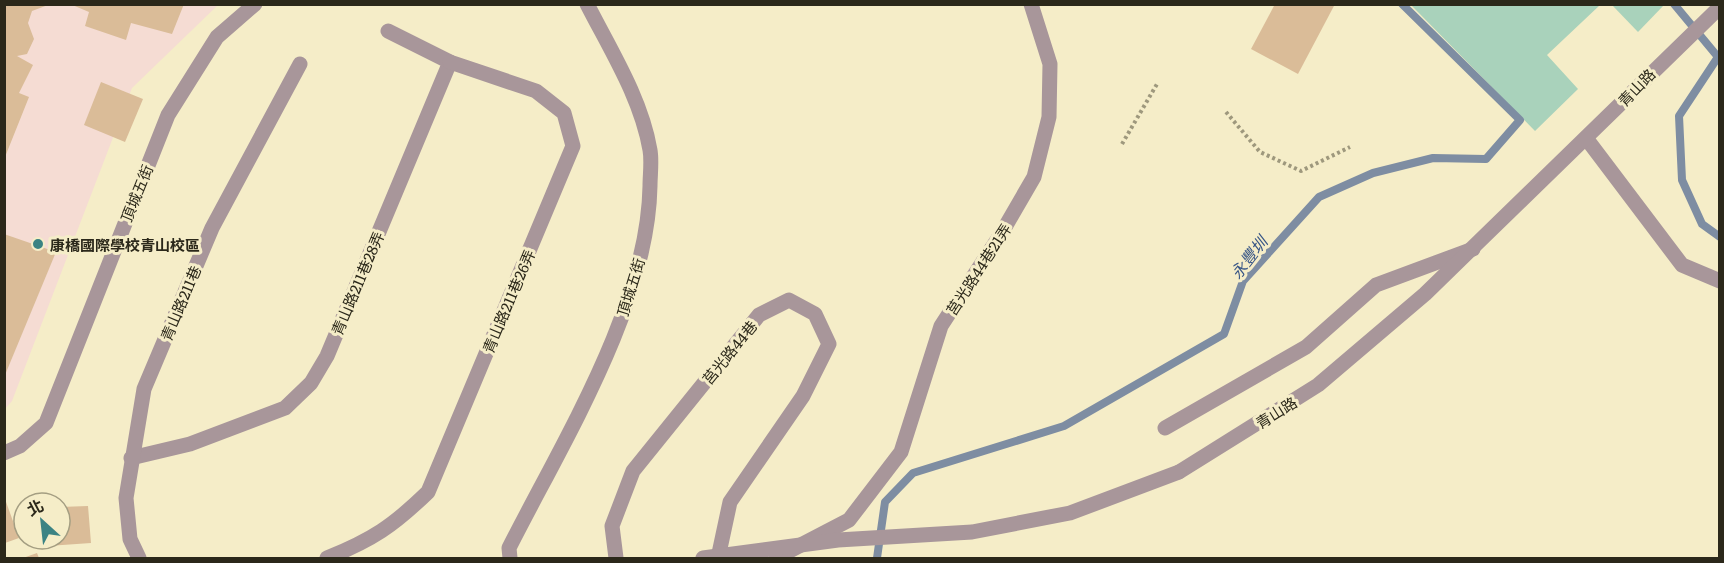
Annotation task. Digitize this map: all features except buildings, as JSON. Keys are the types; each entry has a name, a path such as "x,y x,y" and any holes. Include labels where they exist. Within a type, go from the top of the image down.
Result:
{"street":[{"name":"頂城五街","path":"4,453 20,446 46,423 168,115 217,38 255,4"},
{"name":"頂城五街","path":"510,558 509,548 593,382 630,298 650,218 651,151 631,87 587,4"},
{"name":"莒光路44巷21弄","path":"776,558 849,520 901,452 941,327 1001,234 1034,177 1049,117 1050,64 1031,4"},
{"name":"青山路","path":"703,558 838,540 972,532 1071,513 1179,472 1318,385 1425,294 1586,138 1662,60 1719,7"},
{"path":"388,31 450,62"},
{"name":"青山路211巷28弄","path":"131,458 190,444 285,408 311,383 327,356 450,62"},
{"name":"青山路211巷26弄","path":"327,558 358,546 396,523 428,492 573,146 564,113 536,91 450,62"},
{"name":"青山路211巷","path":"139,558 129,539 126,498 144,389 207,239 300,64"},
{"path":"1586,138 1682,266 1719,281"},
{"path":"1165,428 1306,346 1376,285 1473,249"},
{"name":"莒光路44巷","path":"615,558 612,525 633,471 759,315 789,300 815,314 829,344 803,396 730,502 718,558"}],"path":[{"path":"1122,144 1157,84"},
{"path":"1226,112 1260,152 1301,171 1350,147"}],"shaded area":[{"name":"康橋國際學校青山校區","path":"5,5 218,5 132,88 12,401 5,409"}],"green space":[{"path":"1664,4 1638,32 1612,5"},
{"path":"1411,5 1600,5 1547,55 1578,89 1535,131"}],"waterway":[{"name":"永豐圳","path":"877,558 885,502 913,473 1064,426 1224,334 1243,281 1319,197 1373,173 1433,158 1486,159 1520,120 1402,4"},
{"path":"1674,4 1718,57 1679,116 1682,180 1702,224 1720,237"}],"place":[{"name":"康橋國際學校青山校區","path":"38,244"}]}
